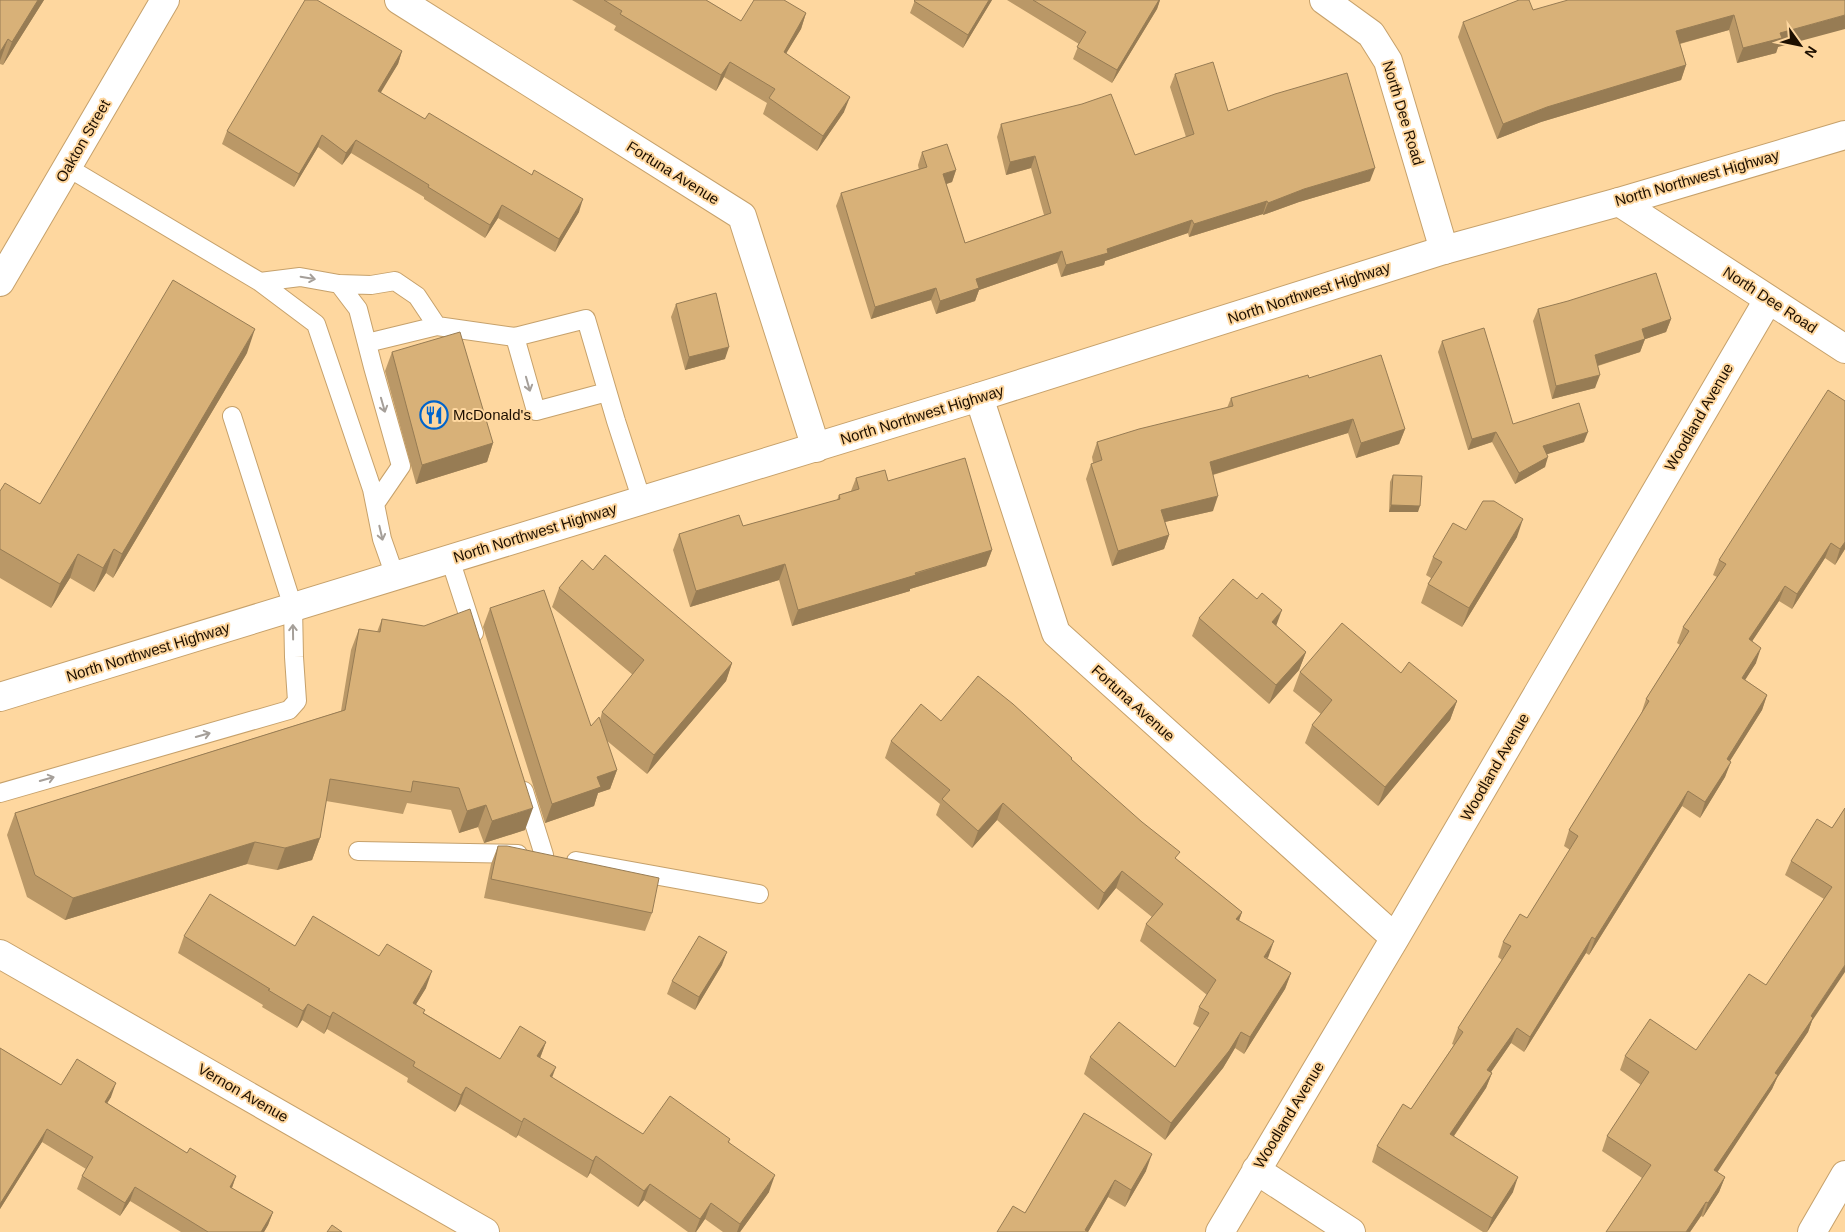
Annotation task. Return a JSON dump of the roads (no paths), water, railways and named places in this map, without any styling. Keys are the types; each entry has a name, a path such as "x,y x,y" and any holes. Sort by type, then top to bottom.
{"street":[{"name":"Oakton Street","path":"0,282 165,0"},
{"name":"Fortuna Avenue","path":"399,0 742,216 816,448"},
{"name":"North Dee Road","path":"1338,4 1371,34 1388,61 1444,250"},
{"name":"North Northwest Highway","path":"0,697 979,398 1444,250 1619,202 1845,135"},
{"name":"North Dee Road","path":"1619,202 1845,349"},
{"name":"Woodland Avenue","path":"1220,1232 1395,938 1768,300"},
{"name":"Fortuna Avenue","path":"979,398 1056,633 1395,938"},
{"name":"Vernon Avenue","path":"0,954 485,1232"},
{"path":"1256,1170 1351,1232"},
{"path":"1812,1232 1845,1175"}],"lane":[{"path":"67,167 260,282 316,324 374,496 382,539 394,576"},
{"path":"260,282 300,277 339,284 371,285 395,281 417,296 437,326"},
{"path":"339,284 358,309 401,466 374,496"},
{"path":"366,343 437,326 515,337 586,319 642,501"},
{"path":"515,337 536,411 607,392"},
{"path":"0,793 289,710 296,701 293,607 232,416"},
{"path":"450,559 480,652"},
{"path":"518,772 544,855"},
{"path":"358,851 544,855 759,894"}],"place":[{"name":"McDonald's","path":"434,415"}]}
